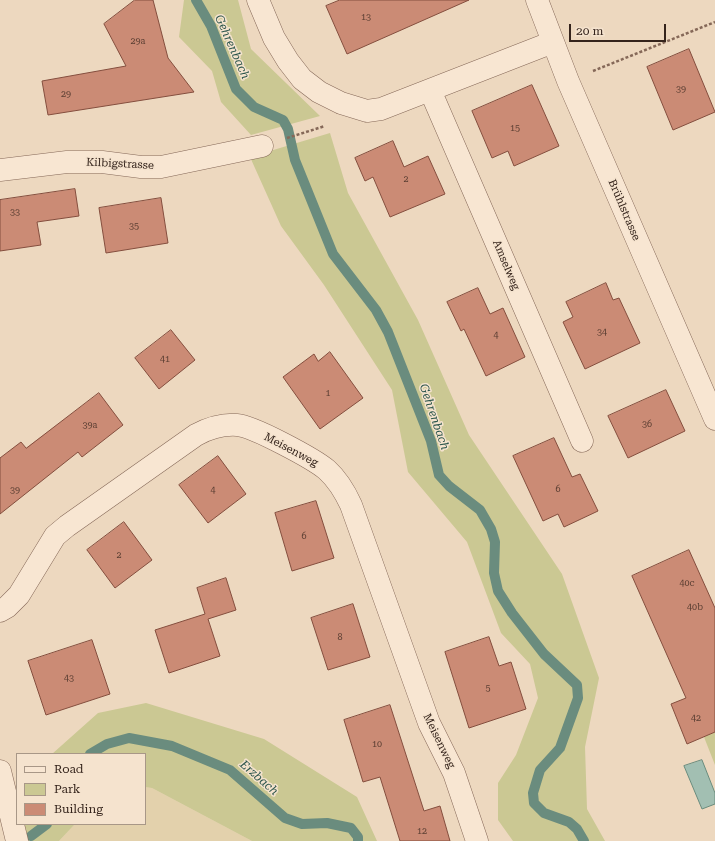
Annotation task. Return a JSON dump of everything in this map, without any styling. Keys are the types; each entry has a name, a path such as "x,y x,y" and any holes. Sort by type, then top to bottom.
{"street":[{"path":"258,0 274,38 288,61 302,79 319,92 341,104 367,111 381,109 553,42"},
{"name":"Brühlstrasse","path":"538,0 568,81 715,418"},
{"name":"Amselweg","path":"430,90 582,441"},
{"name":"Kilbigstrasse","path":"0,170 67,162 102,162 141,166 161,166 262,146"},
{"name":"Meisenweg","path":"0,611 7,607 19,595 50,542 68,526 196,435 209,428 223,425 238,425 252,429 317,462 328,471 345,492 429,723 454,773 477,841"},
{"path":"0,772 17,841"}],"path":[{"path":"568,81 715,22"}],"shaded area":[{"path":"702,760 715,793 715,804 702,809 684,766"},
{"path":"146,787 152,788 252,841 59,841 74,825 146,825"}],"green space":[{"path":"184,0 238,0 251,49 320,116 251,135 221,102 212,71 179,37"},
{"path":"330,133 348,193 418,320 469,435 562,574 599,678 585,747 587,809 605,841 513,841 498,820 498,783 516,755 538,698 530,664 501,633 467,542 408,472 392,390 324,285 281,226 250,157"},
{"path":"146,703 264,739 357,797 377,841 252,841 152,788 146,787 146,753 53,753 98,713"},
{"path":"715,732 715,765 704,737"},
{"path":"24,825 74,825 59,841 29,841"}],"building":[{"path":"135,0 153,0 168,58 194,92 48,115 42,81 126,66 104,24"},
{"path":"340,0 469,0 347,54 326,6"},
{"path":"689,49 715,112 673,130 647,67"},
{"path":"532,85 559,146 514,166 508,151 492,158 472,111"},
{"path":"393,141 404,167 428,156 445,194 390,217 373,177 365,181 355,158"},
{"path":"75,189 79,216 37,222 41,245 0,251 0,200"},
{"path":"161,198 168,243 106,253 99,208"},
{"path":"606,283 613,300 619,298 640,343 585,369 563,322 573,317 566,302"},
{"path":"478,288 490,314 503,308 525,357 486,376 464,329 461,331 447,302"},
{"path":"171,330 195,360 159,389 135,358"},
{"path":"330,352 363,398 320,429 283,377 314,354 318,361"},
{"path":"666,390 685,431 628,458 608,416"},
{"path":"99,393 123,425 82,457 78,452 0,514 0,458 21,442 26,448"},
{"path":"554,438 572,477 580,474 598,511 564,527 558,514 543,521 513,456"},
{"path":"218,456 246,494 208,523 179,485"},
{"path":"316,501 334,558 292,571 275,513"},
{"path":"124,522 152,560 115,588 87,550"},
{"path":"689,550 715,608 715,732 687,744 671,704 686,698 632,576"},
{"path":"226,578 236,610 208,619 220,656 169,673 155,630 205,614 197,588"},
{"path":"353,604 370,657 328,670 311,618"},
{"path":"489,637 499,666 511,662 526,709 469,728 445,652"},
{"path":"92,640 110,694 46,715 28,661"},
{"path":"390,705 424,811 440,806 450,841 400,841 380,777 363,782 344,720"}],"waterway":[{"name":"Gehrenbach","path":"196,0 211,26 236,89 254,107 283,120 288,129 295,160 333,254 376,310 388,332 431,441 439,475 449,486 480,510 491,529 495,542 494,573 498,591 512,613 544,654 577,685 578,698 560,748 540,770 533,793 534,803 544,813 569,822 577,829 584,841"},
{"name":"Erzbach","path":"92,753 107,744 129,738 172,746 230,770 285,818 302,824 327,823 351,828 358,837 358,841"},
{"name":"Erzbach","path":"31,836 46,825"}]}
